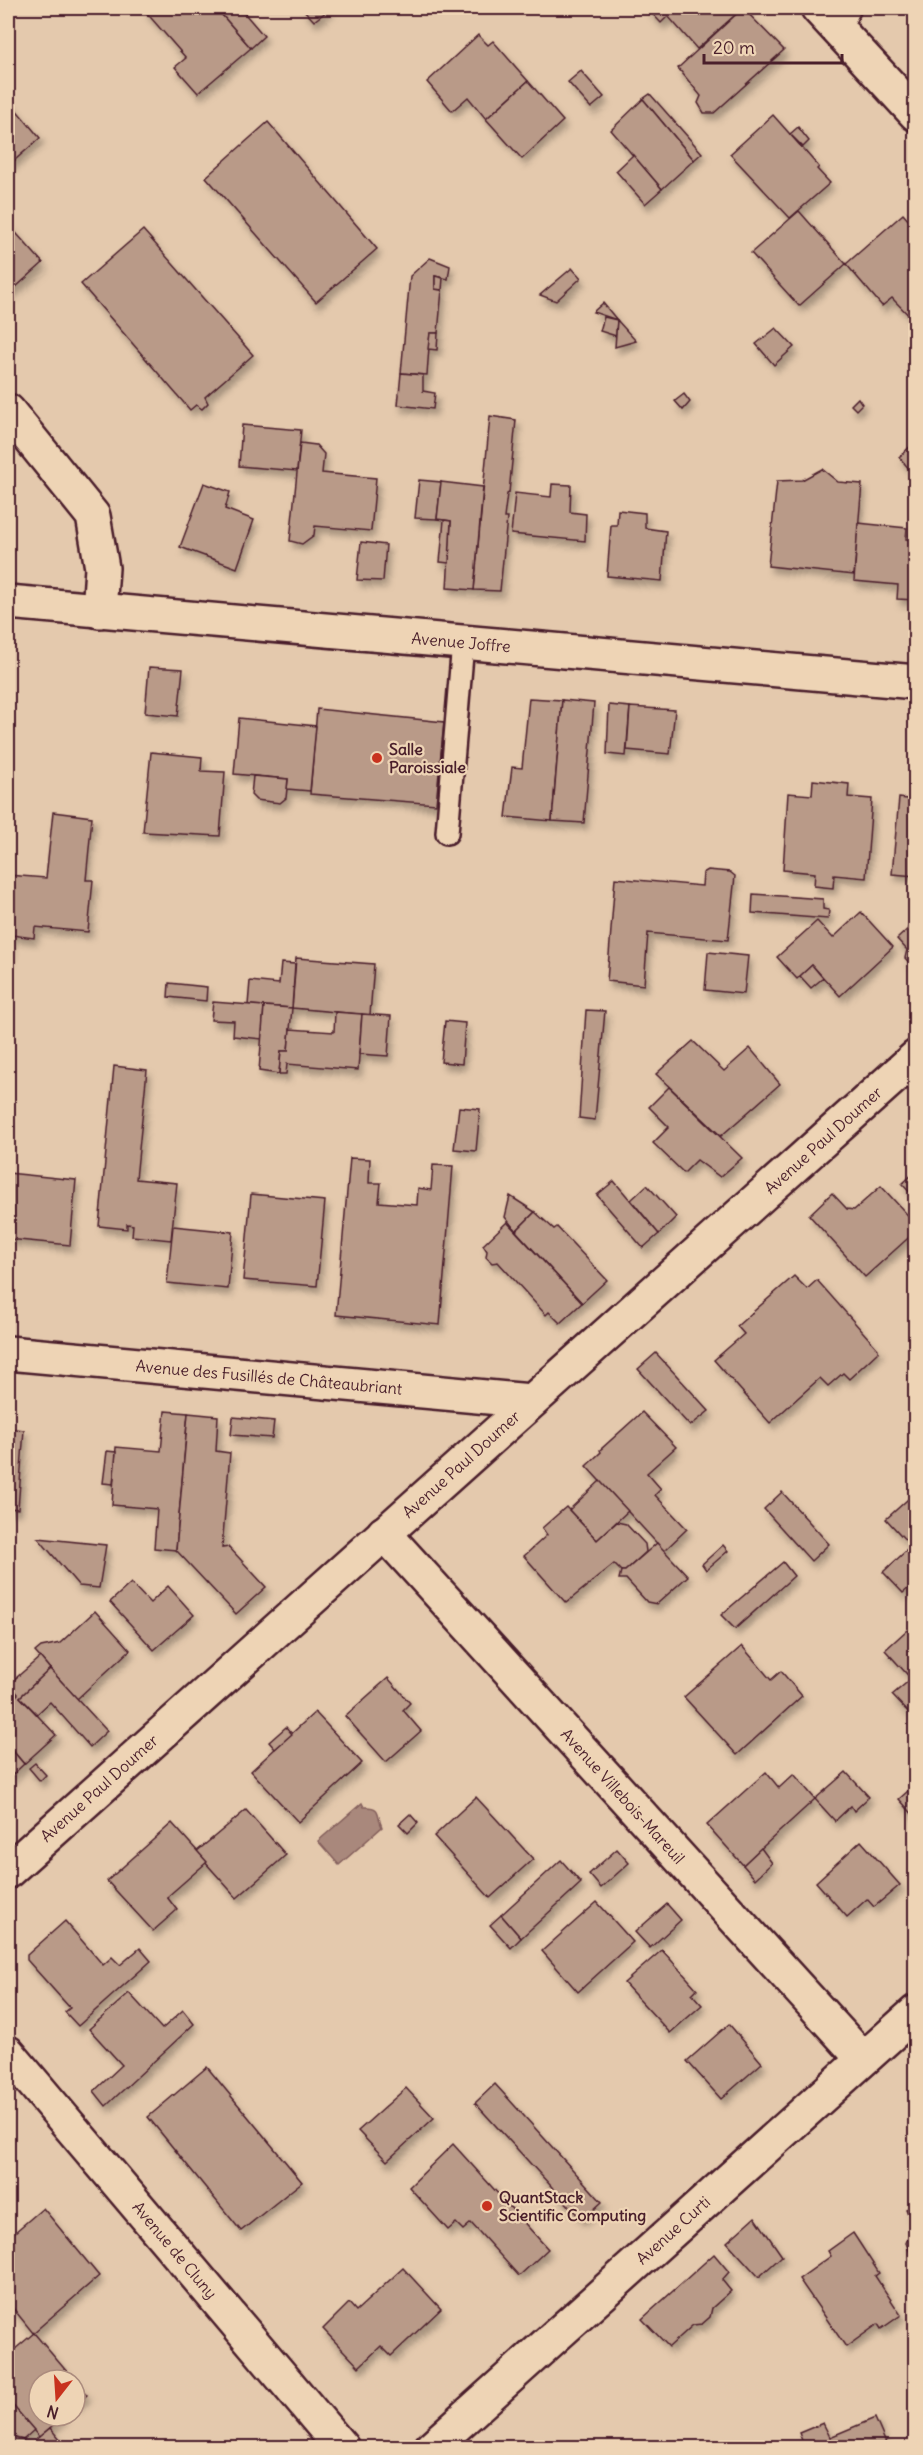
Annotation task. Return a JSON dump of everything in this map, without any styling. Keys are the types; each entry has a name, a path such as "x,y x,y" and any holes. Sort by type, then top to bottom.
{"street":[{"path":"835,15 915,114"},
{"path":"8,411 93,516 102,568 99,610"},
{"name":"Avenue Joffre","path":"8,602 915,682"},
{"name":"Avenue Paul Doumer","path":"8,1870 915,1057"},
{"name":"Avenue des Fusillés de Châteaubriant","path":"8,1353 531,1401"},
{"name":"Avenue Villebois-Mareuil","path":"384,1533 863,2059"},
{"name":"Avenue Curti","path":"431,2448 915,2012"},
{"name":"Avenue de Cluny","path":"8,2053 342,2448"}],"lane":[{"path":"447,833 463,642"}],"shaded area":[{"path":"362,1803 364,1807 376,1810 382,1827 339,1865 318,1841"}],"building":[{"path":"147,8 216,8 251,48 198,93 175,67 186,58 144,10"},
{"path":"216,8 240,8 264,36 251,48"},
{"path":"302,8 331,8 314,21"},
{"path":"647,8 743,8 697,49 668,16 661,23"},
{"path":"743,8 784,50 714,113 704,113 698,103 701,96 678,68"},
{"path":"478,35 488,45 493,41 528,81 486,119 468,97 452,111 427,82"},
{"path":"581,71 604,97 591,108 568,82"},
{"path":"528,81 563,121 522,159 486,119"},
{"path":"650,94 702,153 694,160 643,99"},
{"path":"643,99 694,160 662,189 611,130"},
{"path":"8,100 40,138 8,166"},
{"path":"773,115 819,167 817,169 830,183 790,218 730,154"},
{"path":"268,122 377,249 316,302 206,177"},
{"path":"798,127 809,141 803,147 790,134"},
{"path":"633,155 662,189 645,204 616,171"},
{"path":"799,211 846,264 799,306 751,253"},
{"path":"903,214 916,229 916,323 892,298 882,306 846,264"},
{"path":"8,224 43,263 8,294"},
{"path":"143,230 253,355 205,397 208,403 202,409 196,405 190,410 81,284"},
{"path":"430,258 450,266 448,279 435,276 435,289 442,290 438,333 430,333 427,375 401,373 410,276"},
{"path":"572,268 581,278 556,301 540,295"},
{"path":"435,276 443,278 442,290 435,289"},
{"path":"603,303 617,320 593,312"},
{"path":"604,317 617,320 616,336 600,331"},
{"path":"617,320 636,341 615,347"},
{"path":"776,328 794,347 774,365 756,344"},
{"path":"430,333 438,333 437,350 428,349"},
{"path":"401,373 423,375 423,391 435,393 433,409 398,405"},
{"path":"684,394 690,402 683,410 675,401"},
{"path":"858,398 862,404 856,410 851,405"},
{"path":"490,416 516,420 509,493 504,518 507,518 500,591 474,590"},
{"path":"242,425 301,430 297,471 239,466"},
{"path":"916,441 916,477 899,457"},
{"path":"300,443 316,445 324,454 322,473 376,478 371,531 315,526 314,535 302,544 290,541"},
{"path":"822,469 838,482 862,484 854,575 768,566 777,481 802,480"},
{"path":"419,480 441,482 437,519 415,518"},
{"path":"441,482 483,487 474,590 447,588 451,521 437,519"},
{"path":"204,483 230,492 225,509 254,520 237,568 180,547"},
{"path":"552,484 571,485 570,512 586,514 585,541 511,534 515,493 551,497"},
{"path":"618,510 645,513 645,528 666,531 662,581 607,576 611,525 617,525"},
{"path":"444,520 451,521 449,563 440,562"},
{"path":"858,523 907,528 906,539 916,540 916,600 897,599 898,585 854,581"},
{"path":"361,542 386,545 383,581 357,580"},
{"path":"149,667 183,669 178,716 145,713"},
{"path":"529,698 562,700 552,821 506,817 512,767 522,768"},
{"path":"562,700 594,703 584,823 552,821"},
{"path":"609,705 630,707 626,756 607,754"},
{"path":"630,707 675,710 670,754 627,750"},
{"name":"Salle Paroissiale","path":"317,709 444,722 436,804 310,794"},
{"path":"239,718 316,726 310,791 287,789 288,779 234,774"},
{"path":"151,752 202,757 201,771 225,772 220,836 143,832"},
{"path":"253,776 288,779 286,798 280,803 256,800 251,795"},
{"path":"813,780 849,784 848,797 872,799 866,878 834,875 833,888 814,886 815,873 783,870 788,793 812,795"},
{"path":"899,798 916,800 916,876 892,874"},
{"path":"53,812 92,817 86,880 93,880 88,932 35,927 34,938 12,935 8,961 8,875 46,878"},
{"path":"708,870 730,872 735,876 728,940 648,933 644,985 607,981 615,878 702,886 703,873"},
{"path":"753,894 823,899 823,909 829,910 828,919 752,913"},
{"path":"861,912 893,947 840,996 812,965 797,979 777,957 817,921 833,938"},
{"path":"910,927 916,932 916,970 905,958 907,950 897,939"},
{"path":"708,952 748,956 744,994 705,990"},
{"path":"296,958 374,964 370,1015 292,1008"},
{"path":"281,963 295,964 292,1008 248,1005 250,981 279,984"},
{"path":"812,965 823,978 811,988 800,976"},
{"path":"169,983 207,987 206,1001 168,997"},
{"path":"213,1002 264,1006 262,1039 233,1036 234,1021 211,1020"},
{"path":"264,1006 292,1008 288,1051 281,1051 279,1074 259,1071"},
{"path":"586,1010 605,1011 595,1120 579,1118"},
{"path":"335,1012 362,1014 358,1070 287,1064 286,1074 279,1074 281,1051 288,1051 290,1029 334,1032"},
{"path":"362,1014 391,1016 388,1056 359,1054"},
{"path":"445,1021 465,1023 462,1064 441,1062"},
{"path":"693,1041 724,1071 750,1048 780,1084 721,1136 656,1074"},
{"path":"114,1066 147,1070 136,1179 177,1183 171,1240 132,1236 133,1225 127,1224 127,1229 99,1226"},
{"path":"669,1087 742,1158 720,1177 697,1160 684,1173 653,1143 669,1127 649,1107"},
{"path":"459,1107 480,1109 476,1151 454,1149"},
{"path":"350,1158 370,1159 369,1183 381,1183 379,1202 417,1205 418,1188 431,1190 433,1165 453,1166 440,1325 336,1315"},
{"path":"916,1171 916,1199 902,1184"},
{"path":"8,1173 76,1180 70,1245 8,1239"},
{"path":"614,1181 659,1234 643,1248 597,1195"},
{"path":"647,1185 676,1217 659,1234 631,1200"},
{"path":"881,1186 916,1224 916,1231 865,1277 809,1215 832,1193 847,1209 854,1210"},
{"path":"251,1194 325,1201 317,1286 243,1280"},
{"path":"510,1196 535,1212 516,1231 505,1217"},
{"path":"535,1212 554,1229 557,1227 607,1280 582,1303 516,1231"},
{"path":"507,1222 582,1303 560,1323 549,1312 546,1315 498,1262 492,1263 486,1257 487,1251 483,1245"},
{"path":"173,1226 233,1232 228,1289 167,1283"},
{"path":"794,1276 807,1289 817,1280 878,1349 878,1352 849,1379 843,1373 828,1386 820,1378 770,1423 714,1360 744,1334 737,1326"},
{"path":"656,1353 709,1411 690,1426 638,1369"},
{"path":"165,1411 188,1413 176,1550 154,1548 157,1509 112,1505 116,1447 161,1451"},
{"path":"642,1412 676,1447 647,1473 661,1489 655,1495 687,1529 664,1551 586,1466"},
{"path":"188,1413 218,1416 216,1451 230,1453 222,1548 229,1547 266,1587 236,1614 176,1550"},
{"path":"233,1417 274,1421 272,1438 231,1435"},
{"path":"8,1428 24,1430 18,1509 8,1508"},
{"path":"107,1451 116,1452 113,1484 103,1483"},
{"path":"600,1481 628,1511 597,1540 569,1510"},
{"path":"782,1492 829,1544 811,1561 764,1509"},
{"path":"916,1492 916,1542 911,1546 886,1519"},
{"path":"566,1507 597,1540 617,1522 626,1524 645,1544 646,1552 625,1571 621,1571 614,1564 566,1603 524,1556 547,1535 542,1528"},
{"path":"38,1538 106,1545 99,1588 79,1586"},
{"path":"657,1543 688,1576 657,1604 647,1602 626,1579 619,1579 621,1571 625,1571"},
{"path":"723,1545 728,1551 706,1570 702,1564"},
{"path":"907,1550 916,1560 916,1582 903,1593 883,1572"},
{"path":"783,1562 794,1576 735,1629 721,1615"},
{"path":"131,1583 150,1603 168,1586 194,1615 154,1650 110,1602"},
{"path":"95,1611 130,1650 77,1699 35,1652 41,1647 60,1643"},
{"path":"907,1630 916,1640 916,1684 885,1650"},
{"path":"742,1646 771,1680 781,1671 802,1696 737,1755 684,1697"},
{"path":"40,1657 50,1669 20,1697 56,1735 24,1764 8,1745 8,1704 18,1694 9,1684"},
{"path":"50,1669 107,1731 90,1747 50,1702 37,1714 20,1697"},
{"path":"388,1678 410,1703 403,1710 421,1731 386,1762 345,1716"},
{"path":"911,1679 916,1684 916,1709 910,1714 892,1695"},
{"path":"315,1712 362,1763 298,1822 251,1771"},
{"path":"286,1727 292,1734 275,1749 269,1742"},
{"path":"8,1745 24,1764 8,1779"},
{"path":"35,1763 46,1775 40,1781 29,1768"},
{"path":"766,1772 779,1788 794,1774 815,1799 743,1865 707,1825"},
{"path":"846,1772 869,1797 854,1811 851,1806 835,1821 815,1799"},
{"path":"916,1784 916,1818 899,1799"},
{"path":"476,1797 533,1859 490,1898 434,1836"},
{"path":"246,1810 286,1855 237,1898 196,1852"},
{"path":"410,1814 418,1823 408,1833 399,1824"},
{"path":"172,1823 207,1862 167,1897 177,1910 153,1931 107,1881"},
{"path":"861,1841 900,1885 874,1907 867,1899 847,1917 816,1882"},
{"path":"761,1848 772,1863 755,1879 743,1865"},
{"path":"617,1849 629,1863 601,1888 589,1874"},
{"path":"561,1860 581,1883 521,1938 501,1915"},
{"path":"597,1902 633,1942 578,1992 542,1951"},
{"path":"667,1904 681,1920 650,1948 635,1932"},
{"path":"501,1915 521,1938 511,1948 490,1925"},
{"path":"65,1921 103,1965 112,1957 120,1965 140,1948 151,1961 78,2026 65,2012 70,2008 27,1960 27,1955"},
{"path":"662,1950 697,1989 692,1994 702,2005 670,2033 624,1983"},
{"path":"129,1993 162,2029 183,2010 194,2024 106,2106 94,2091 122,2065 89,2029"},
{"path":"729,2024 762,2063 721,2099 687,2061"},
{"path":"207,2067 302,2182 241,2231 148,2117"},
{"path":"495,2084 602,2202 582,2220 475,2103"},
{"path":"406,2088 434,2118 387,2161 358,2131"},
{"path":"453,2144 548,2249 519,2276 471,2223 463,2230 456,2223 448,2230 409,2187"},
{"path":"916,2205 916,2259 911,2255 906,2243 913,2226 906,2209"},
{"path":"43,2208 99,2276 33,2333 8,2302 8,2238"},
{"path":"755,2217 782,2256 759,2277 727,2242"},
{"path":"853,2233 879,2273 875,2276 901,2315 881,2329 878,2324 846,2347 799,2279 831,2256 828,2251"},
{"path":"714,2254 729,2272 722,2280 731,2291 712,2308 710,2317 702,2324 693,2325 669,2347 642,2319"},
{"path":"403,2268 441,2309 391,2356 381,2346 359,2367 323,2329 349,2303 356,2311"},
{"path":"34,2333 64,2368 27,2368 27,2423 8,2400 8,2355"},
{"path":"8,2400 27,2422 27,2428 34,2430 23,2440 16,2438 8,2429"},
{"path":"875,2418 888,2448 805,2448 799,2433 823,2423 830,2437"},
{"path":"31,2428 50,2428 39,2437"},
{"path":"50,2428 67,2448 26,2448"}],"place":[{"name":"Salle Paroissiale","path":"377,758"},
{"name":"QuantStack Scientific Computing","path":"487,2206"}]}
